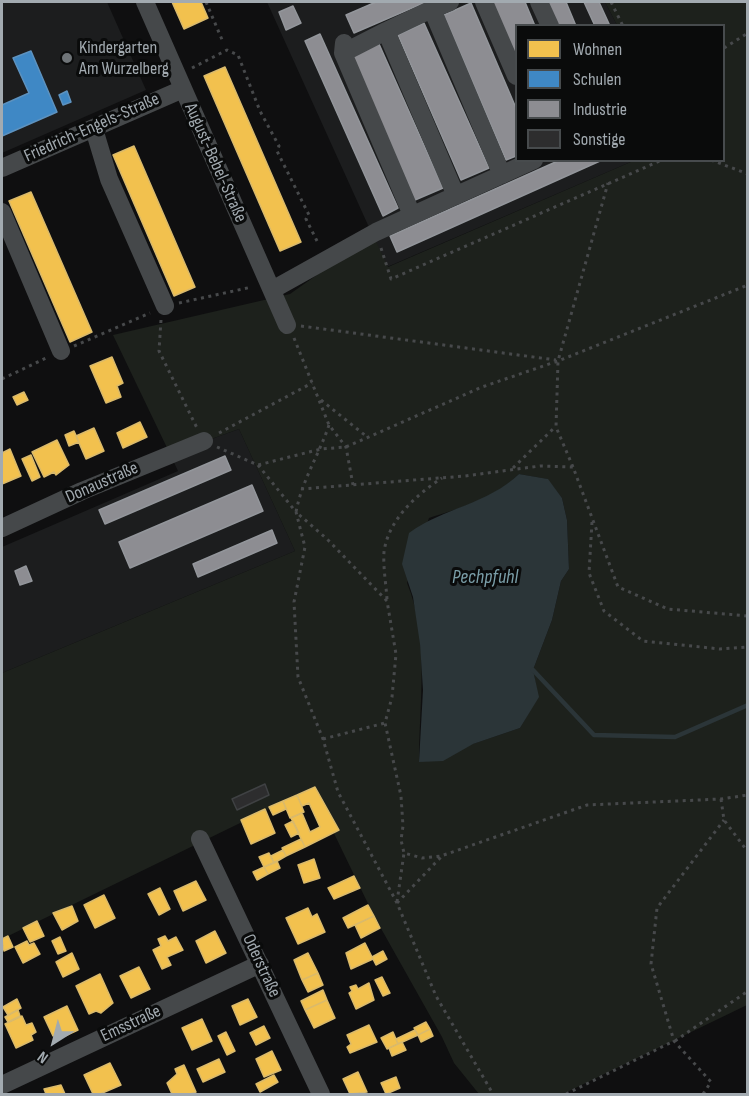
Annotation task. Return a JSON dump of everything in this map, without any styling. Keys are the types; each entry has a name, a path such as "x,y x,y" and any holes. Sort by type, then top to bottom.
{"street":[{"name":"August-Bebel-Straße","path":"145,2 287,325"},
{"path":"412,215 344,46 386,31 450,2"},
{"path":"484,2 515,74"},
{"path":"539,2 549,24"},
{"path":"432,9 502,175"},
{"path":"386,31 456,196"},
{"name":"Friedrich-Engels-Straße","path":"2,168 183,89"},
{"path":"94,129 109,179 165,306"},
{"path":"270,285 375,232 530,162"},
{"path":"2,212 61,351"},
{"name":"Donaustraße","path":"2,528 131,470 204,441"},
{"name":"Oderstraße","path":"200,839 321,1095"},
{"name":"Emsstraße","path":"2,1084 260,964"}],"path":[{"path":"206,2 223,42"},
{"path":"611,2 622,24"},
{"path":"725,47 747,33"},
{"path":"190,68 227,50 238,55 260,111 279,146 277,151 309,215 306,219 325,259"},
{"path":"375,232 391,279 657,162"},
{"path":"716,162 747,174"},
{"path":"608,183 558,360 556,427 618,587 668,609 747,616"},
{"path":"2,378 165,306 270,285"},
{"path":"258,465 321,449 346,447 366,436 482,387 558,360 747,285"},
{"path":"165,306 162,312 159,351 204,441 258,465 296,512 327,538 387,601"},
{"path":"287,325 558,360"},
{"path":"287,325 329,425 346,447 353,485"},
{"path":"204,441 312,383"},
{"path":"319,399 366,436"},
{"path":"329,425 321,449 301,489 296,512 305,547 294,602 298,677 323,739 338,792 396,903 436,996 493,1095"},
{"path":"511,469 556,427"},
{"path":"301,489 540,466 573,467"},
{"path":"396,903 404,853 401,840 403,826 401,796 385,723 392,697 396,654 387,601 384,551 392,530 408,505 443,477"},
{"path":"592,520 590,573 604,611 643,641 720,649 747,647"},
{"path":"323,739 385,723"},
{"path":"404,853 422,858 441,856 587,805 721,799 747,795"},
{"path":"721,799 724,820 747,852"},
{"path":"703,1095 711,1082 674,1041 651,963 657,908 724,820"},
{"path":"396,903 441,856"},
{"path":"566,1095 674,1041 747,991"}],"shaded area":[{"name":"Kindergarten Am Wurzelberg","path":"2,2 107,2 146,90 2,153"},
{"path":"267,2 605,2 616,24 515,24 515,162 631,162 387,267"},
{"path":"605,2 747,2 747,1005 563,1094 479,1094 454,1063 442,1037 374,916 312,788 2,939 2,673 295,551 239,429 170,454 113,335 290,294 373,235 388,267 631,162 725,162 725,24 616,24","holes":["519,474 547,479 562,498 567,520 569,569 561,581 552,620 533,670 538,697 520,728 419,762 421,649 419,626 407,583 429,518 488,496"]},
{"path":"239,429 295,551 2,673 2,547 178,471 170,454"}],"water":[{"name":"Pechpfuhl","path":"519,474 548,479 562,498 567,520 569,569 561,581 552,620 533,670 539,697 520,728 473,744 443,761 419,762 423,690 420,644 413,597 402,564 409,533 436,517 494,492"}],"building: Wohnen":[{"path":"172,2 201,2 208,18 184,29"},
{"path":"225,67 301,242 280,251 204,76"},
{"path":"134,146 195,287 174,296 113,155"},
{"path":"31,192 92,332 70,342 9,201"},
{"path":"112,357 123,383 117,386 121,397 106,403 90,366"},
{"path":"24,392 28,400 17,405 13,397"},
{"path":"140,422 147,437 123,448 117,433"},
{"path":"94,428 104,451 86,459 76,436"},
{"path":"74,431 79,442 69,446 65,435"},
{"path":"57,440 69,465 56,475 54,472 44,477 32,452"},
{"path":"10,449 21,476 2,484 2,453"},
{"path":"31,455 40,477 32,481 22,459"},
{"path":"315,787 339,830 305,847 291,818 302,813 310,832 320,827 309,803 302,806 297,795"},
{"path":"297,795 304,812 290,818 283,801"},
{"path":"283,801 286,809 273,815 269,807"},
{"path":"265,809 275,833 251,844 241,820"},
{"path":"293,821 299,833 291,837 285,825"},
{"path":"301,839 305,847 286,856 282,848"},
{"path":"283,850 286,856 274,863 271,856"},
{"path":"269,853 274,863 264,867 259,857"},
{"path":"314,859 320,878 304,883 298,865"},
{"path":"277,861 280,868 268,874 264,867"},
{"path":"264,867 268,874 257,880 253,872"},
{"path":"354,876 360,888 334,899 328,888"},
{"path":"196,881 206,900 183,911 174,891"},
{"path":"160,888 170,909 159,915 148,894"},
{"path":"104,895 115,918 95,928 84,905"},
{"path":"368,905 374,916 348,928 343,918"},
{"path":"72,906 78,921 62,930 53,913"},
{"path":"308,908 312,917 317,914 325,932 298,944 286,918"},
{"path":"374,916 380,928 361,938 355,925"},
{"path":"37,921 44,936 30,942 23,928"},
{"path":"215,931 226,953 206,963 196,941"},
{"path":"8,936 13,947 4,951 2,939"},
{"path":"165,936 168,941 176,937 183,950 167,957 171,965 162,969 153,950 161,946 158,939"},
{"path":"60,937 66,951 58,954 52,941"},
{"path":"27,941 29,945 34,943 40,954 23,963 15,947"},
{"path":"365,943 373,959 351,969 346,953"},
{"path":"383,951 387,959 376,965 372,957"},
{"path":"72,953 79,969 63,977 56,962"},
{"path":"308,953 318,973 302,980 294,960"},
{"path":"139,967 150,989 131,998 120,976"},
{"path":"318,973 323,985 308,992 302,980"},
{"path":"100,974 113,1003 101,1013 96,1011 89,1014 76,986"},
{"path":"382,977 390,993 383,996 375,980"},
{"path":"369,983 374,1000 356,1009 349,993 352,991 350,987 356,985 358,989"},
{"path":"323,990 327,1000 305,1010 301,1001"},
{"path":"17,999 21,1008 8,1015 3,1007"},
{"path":"248,999 257,1017 240,1025 232,1006"},
{"path":"327,1000 335,1018 314,1028 305,1010"},
{"path":"67,1006 78,1030 65,1036 63,1032 53,1036 44,1017"},
{"path":"18,1010 20,1016 8,1022 5,1017"},
{"path":"22,1016 26,1025 32,1023 36,1032 31,1035 33,1040 16,1048 5,1024"},
{"path":"202,1019 212,1041 192,1050 182,1028"},
{"path":"426,1022 430,1029 418,1035 414,1028"},
{"path":"369,1025 377,1042 350,1053 347,1047 351,1044 347,1035"},
{"path":"264,1026 270,1038 256,1045 250,1033"},
{"path":"430,1029 433,1036 421,1042 418,1035"},
{"path":"415,1030 418,1035 398,1044 396,1039"},
{"path":"226,1032 235,1051 227,1055 218,1036"},
{"path":"393,1032 398,1044 387,1049 381,1038"},
{"path":"402,1042 406,1050 392,1056 389,1048"},
{"path":"272,1051 281,1070 264,1077 256,1059"},
{"path":"219,1059 225,1072 203,1082 197,1069"},
{"path":"110,1063 121,1085 100,1094 93,1094 84,1075"},
{"path":"184,1065 196,1092 172,1094 167,1083 177,1074 175,1069"},
{"path":"358,1072 367,1092 350,1094 343,1079"},
{"path":"274,1075 278,1082 260,1092 256,1084"},
{"path":"396,1077 400,1088 386,1094 381,1083"},
{"path":"61,1085 65,1094 46,1094 44,1089"}],"building: Schulen":[{"path":"31,51 57,112 2,136 2,105 29,93 13,58"},
{"path":"67,91 71,102 63,105 59,95"}],"building: Industrie":[{"path":"376,2 426,2 354,33 346,15"},
{"path":"493,2 525,2 534,24 515,24 515,54"},
{"path":"548,2 566,2 575,24 557,24"},
{"path":"584,2 599,2 609,24 594,24"},
{"path":"471,3 515,106 515,156 506,160 444,15"},
{"path":"293,6 301,23 286,30 279,12"},
{"path":"424,23 489,168 461,180 398,35"},
{"path":"320,34 398,208 383,216 305,41"},
{"path":"379,44 443,188 415,200 352,55"},
{"path":"556,162 598,162 397,252 390,236"},
{"path":"225,456 231,470 105,524 99,510"},
{"path":"252,485 263,511 130,568 119,542"},
{"path":"272,530 277,543 198,577 193,564"},
{"path":"26,566 32,581 20,585 15,571"}],"building: Sonstige":[{"path":"265,784 269,795 237,810 232,799"}],"waterway":[{"path":"533,670 594,735 675,737 748,705"}],"place":[{"name":"Kindergarten Am Wurzelberg","path":"67,58"}]}
